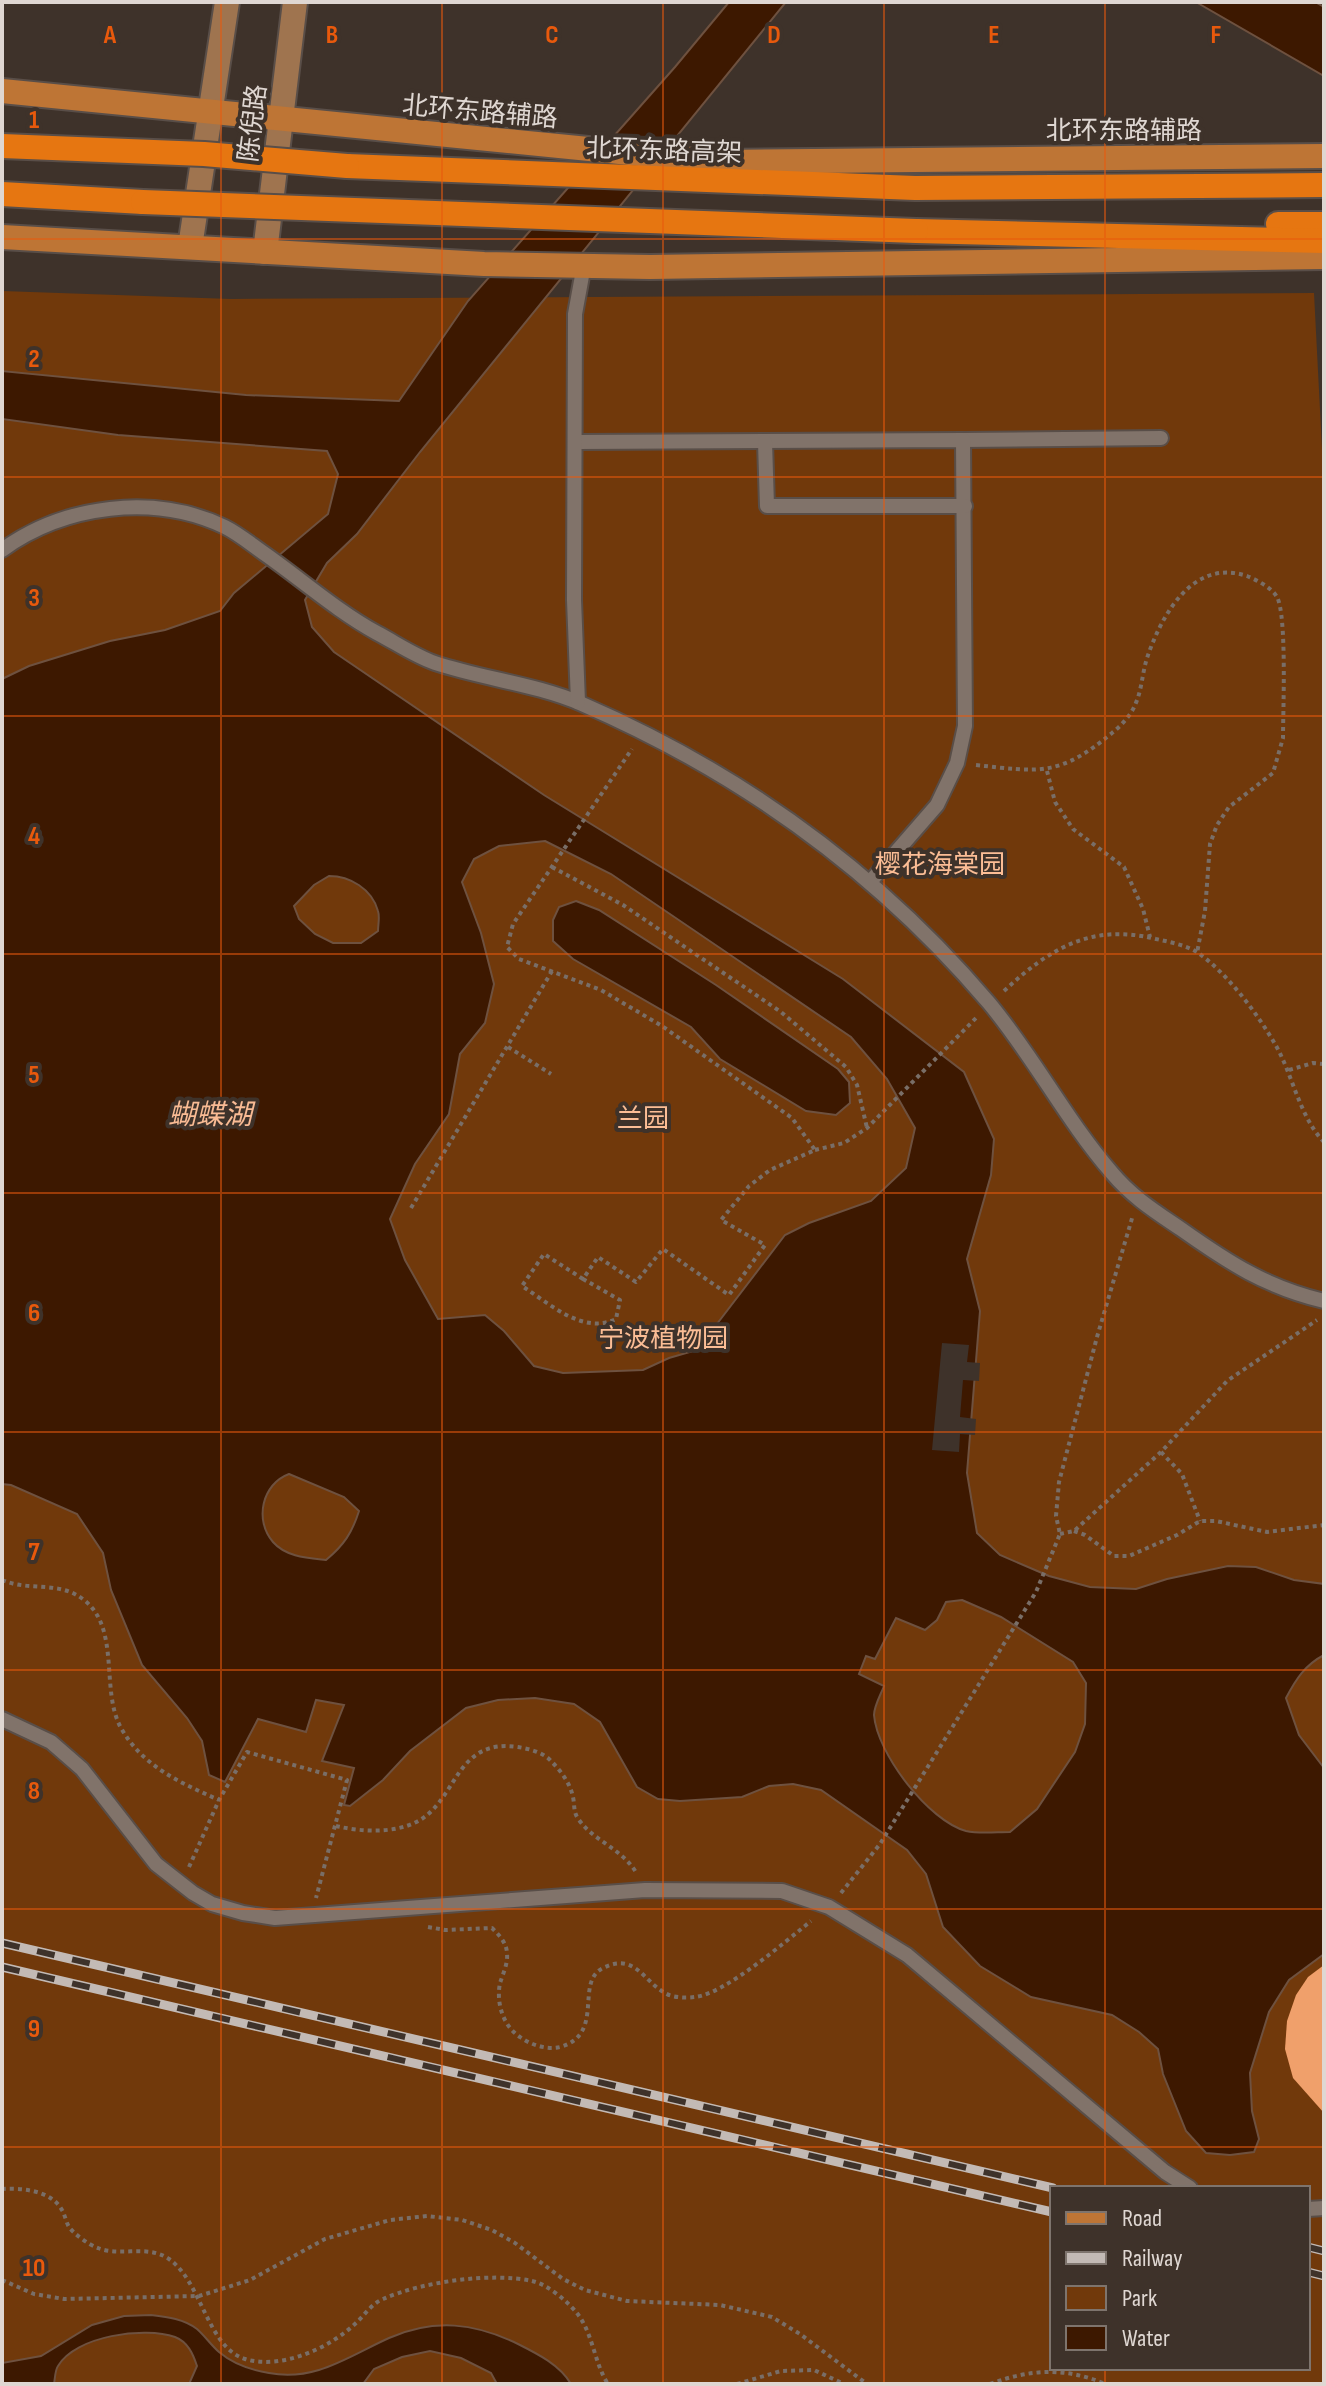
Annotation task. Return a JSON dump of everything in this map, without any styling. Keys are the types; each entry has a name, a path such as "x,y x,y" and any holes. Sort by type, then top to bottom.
{"highway":[{"name":"北环东路高架","path":"2,146 204,154 347,166 915,188 1324,185"},
{"path":"915,188 1324,170"},
{"path":"2,194 369,212 1324,241"},
{"path":"916,231 1324,224"}],"main road":[{"name":"北环东路辅路","path":"2,91 720,162 1324,156"},
{"path":"2,237 484,264 650,267 1324,257"}],"street":[{"name":"陈倪路","path":"190,247 227,2"},
{"name":"陈倪路","path":"265,252 295,2"}],"lane":[{"path":"578,702 574,600 577,442 575,314 584,265"},
{"path":"577,442 1161,438"},
{"path":"870,882 937,805 957,763 965,726 963,440"},
{"path":"765,442 767,506 965,506"},
{"path":"2,550 47,524 127,506 179,513 209,522 224,527 253,545 358,622 431,661 578,702 643,733 745,789 796,822 870,882 914,923 990,1004 1076,1127 1137,1200 1257,1279 1324,1301"},
{"path":"2,1719 51,1742 82,1769 156,1864 212,1904 243,1913 275,1918 311,1916 419,1905 645,1890 782,1891 829,1907 907,1955 1165,2172 1187,2186"}],"path":[{"path":"957,763 1047,771 1077,759 1115,731 1134,708 1147,660 1164,617 1186,591 1204,576 1228,571 1251,578 1269,589 1278,599 1283,678 1280,753 1273,773 1229,807 1217,825 1210,844 1205,911 1197,953"},
{"path":"643,733 513,924 507,947 519,959 601,990 662,1026 792,1118 815,1150"},
{"path":"1047,771 1055,802 1073,829 1124,867 1143,909 1150,937"},
{"path":"552,867 623,905 781,1012 846,1067 857,1085 867,1128"},
{"path":"583,1279 598,1257 636,1282 663,1249 729,1295 765,1245 721,1220 749,1186 770,1170 815,1150 844,1143 867,1128 1026,970 1090,935 1121,933 1150,937 1197,953 1252,1008 1289,1070 1303,1110 1324,1142"},
{"path":"411,1208 552,971"},
{"path":"508,1047 551,1074"},
{"path":"1289,1070 1313,1063 1324,1064"},
{"path":"419,1905 422,1926 445,1930 492,1928 503,1941 507,1953 498,1998 507,2023 516,2035 530,2043 555,2048 570,2044 581,2034 589,2011 592,1981 598,1971 607,1966 624,1964 635,1967 667,1995 696,1997 726,1984 829,1907 880,1844 1036,1592 1060,1534 1056,1516 1059,1482 1137,1200"},
{"path":"544,1254 583,1279 620,1300 620,1312 616,1319 603,1326 575,1320 522,1286 544,1254"},
{"path":"1060,1534 1074,1531 1161,1452 1227,1381 1324,1314"},
{"path":"1161,1452 1182,1474 1200,1521"},
{"path":"1074,1531 1085,1535 1114,1556 1129,1556 1200,1521 1216,1521 1267,1532 1324,1525"},
{"path":"2,1580 32,1588 54,1586 73,1592 87,1601 97,1614 105,1635 112,1695 120,1726 134,1747 153,1766 180,1783 219,1800"},
{"path":"336,1826 372,1831 405,1826 422,1819 432,1810 467,1760 505,1745 528,1749 548,1757 565,1777 573,1797 574,1814 587,1831 622,1854 645,1890"},
{"path":"182,1884 219,1800 247,1752 347,1780 311,1916"},
{"path":"2,2189 19,2188 44,2194 61,2207 69,2227 100,2249 152,2252 169,2259 199,2296 210,2324 222,2342 241,2358 261,2362 312,2351 341,2335 380,2300 404,2292 475,2279 535,2281 578,2314 608,2384"},
{"path":"2,2280 34,2294 64,2299 199,2296 250,2280 299,2251 356,2229 390,2220 427,2216 462,2220 492,2230 515,2243 563,2279 585,2290 627,2301 720,2305 772,2317 867,2384"},
{"path":"737,2384 781,2371 814,2370 844,2384"},
{"path":"990,2384 1033,2372 1058,2370 1105,2384"}],"green space":[{"name":"宁波植物园","path":"2,291 231,299 1314,293 1324,488 1324,2384 2,2384"}],"water":[{"name":"蝴蝶湖","path":"729,2 786,2 420,452 357,534 327,563 305,600 312,627 334,652 544,795 843,979 964,1072 994,1139 991,1175 967,1259 980,1311 967,1473 977,1533 1000,1555 1049,1576 1090,1587 1136,1589 1228,1566 1256,1567 1294,1580 1324,1584 1324,1655 1302,1673 1286,1698 1299,1735 1324,1768 1324,1954 1289,1980 1269,2012 1250,2073 1252,2111 1259,2139 1254,2152 1230,2155 1206,2153 1186,2131 1163,2074 1158,2049 1139,2032 1112,2015 1031,1997 980,1966 943,1927 926,1874 907,1850 821,1790 793,1784 769,1786 742,1797 680,1801 658,1799 637,1787 600,1722 574,1704 535,1698 498,1700 466,1708 410,1751 383,1780 350,1806 344,1805 354,1768 322,1761 344,1705 316,1700 306,1732 258,1719 225,1782 209,1775 202,1741 187,1718 142,1665 111,1590 103,1553 77,1514 11,1485 2,1484 2,679 29,666 110,641 165,630 220,611 234,593 328,514 338,474 327,451 118,435 2,419 2,371 246,395 399,401 468,301","holes":["545,841 611,874 851,1037 887,1079 915,1128 906,1168 871,1201 785,1235 697,1350 643,1370 563,1373 534,1366 504,1331 485,1315 438,1319 405,1260 390,1219 415,1164 449,1114 460,1054 485,1023 494,984 481,933 462,882 474,859 499,846","329,876 345,878 359,885 375,903 379,916 378,931 361,943 333,943 315,934 299,919 294,906 314,885","289,1474 344,1497 359,1511 347,1538 326,1560 284,1551 267,1533 264,1504 272,1486","962,1600 1001,1617 1073,1662 1086,1683 1085,1724 1075,1752 1037,1809 1010,1832 966,1831 936,1814 921,1800 895,1766 877,1731 874,1711 884,1686 859,1674 866,1656 875,1659 896,1618 925,1630 937,1620 946,1602"]},
{"path":"1196,2 1315,2 1324,7 1324,76"},
{"path":"576,901 599,910 716,985 838,1069 849,1082 850,1103 836,1115 806,1111 720,1059 691,1027 573,959 553,941 553,920 559,907"},
{"path":"151,2315 176,2319 192,2326 219,2352 236,2363 262,2372 286,2375 331,2366 406,2332 439,2326 470,2328 502,2337 533,2352 555,2366 571,2384 497,2384 491,2373 461,2358 430,2351 402,2357 374,2369 363,2384 189,2384 197,2366 187,2345 180,2339 162,2334 129,2333 79,2347 58,2366 54,2384 2,2384 2,2363 41,2356 92,2325 124,2316"}],"pier":[{"path":"942,1343 969,1345 967,1362 980,1363 979,1381 963,1380 960,1417 976,1419 975,1435 960,1434 959,1452 932,1450"}],"building":[{"path":"1324,1965 1324,2113 1293,2078 1285,2049 1287,2021 1296,1995 1308,1977"}],"railway":[{"path":"2,1943 1050,2187"},
{"path":"2,1967 1050,2212"},
{"path":"1310,2248 1324,2251"},
{"path":"1310,2272 1324,2276"}],"park label":[{"name":"樱花海棠园","path":"940,864"},
{"name":"兰园","path":"643,1118"}]}
